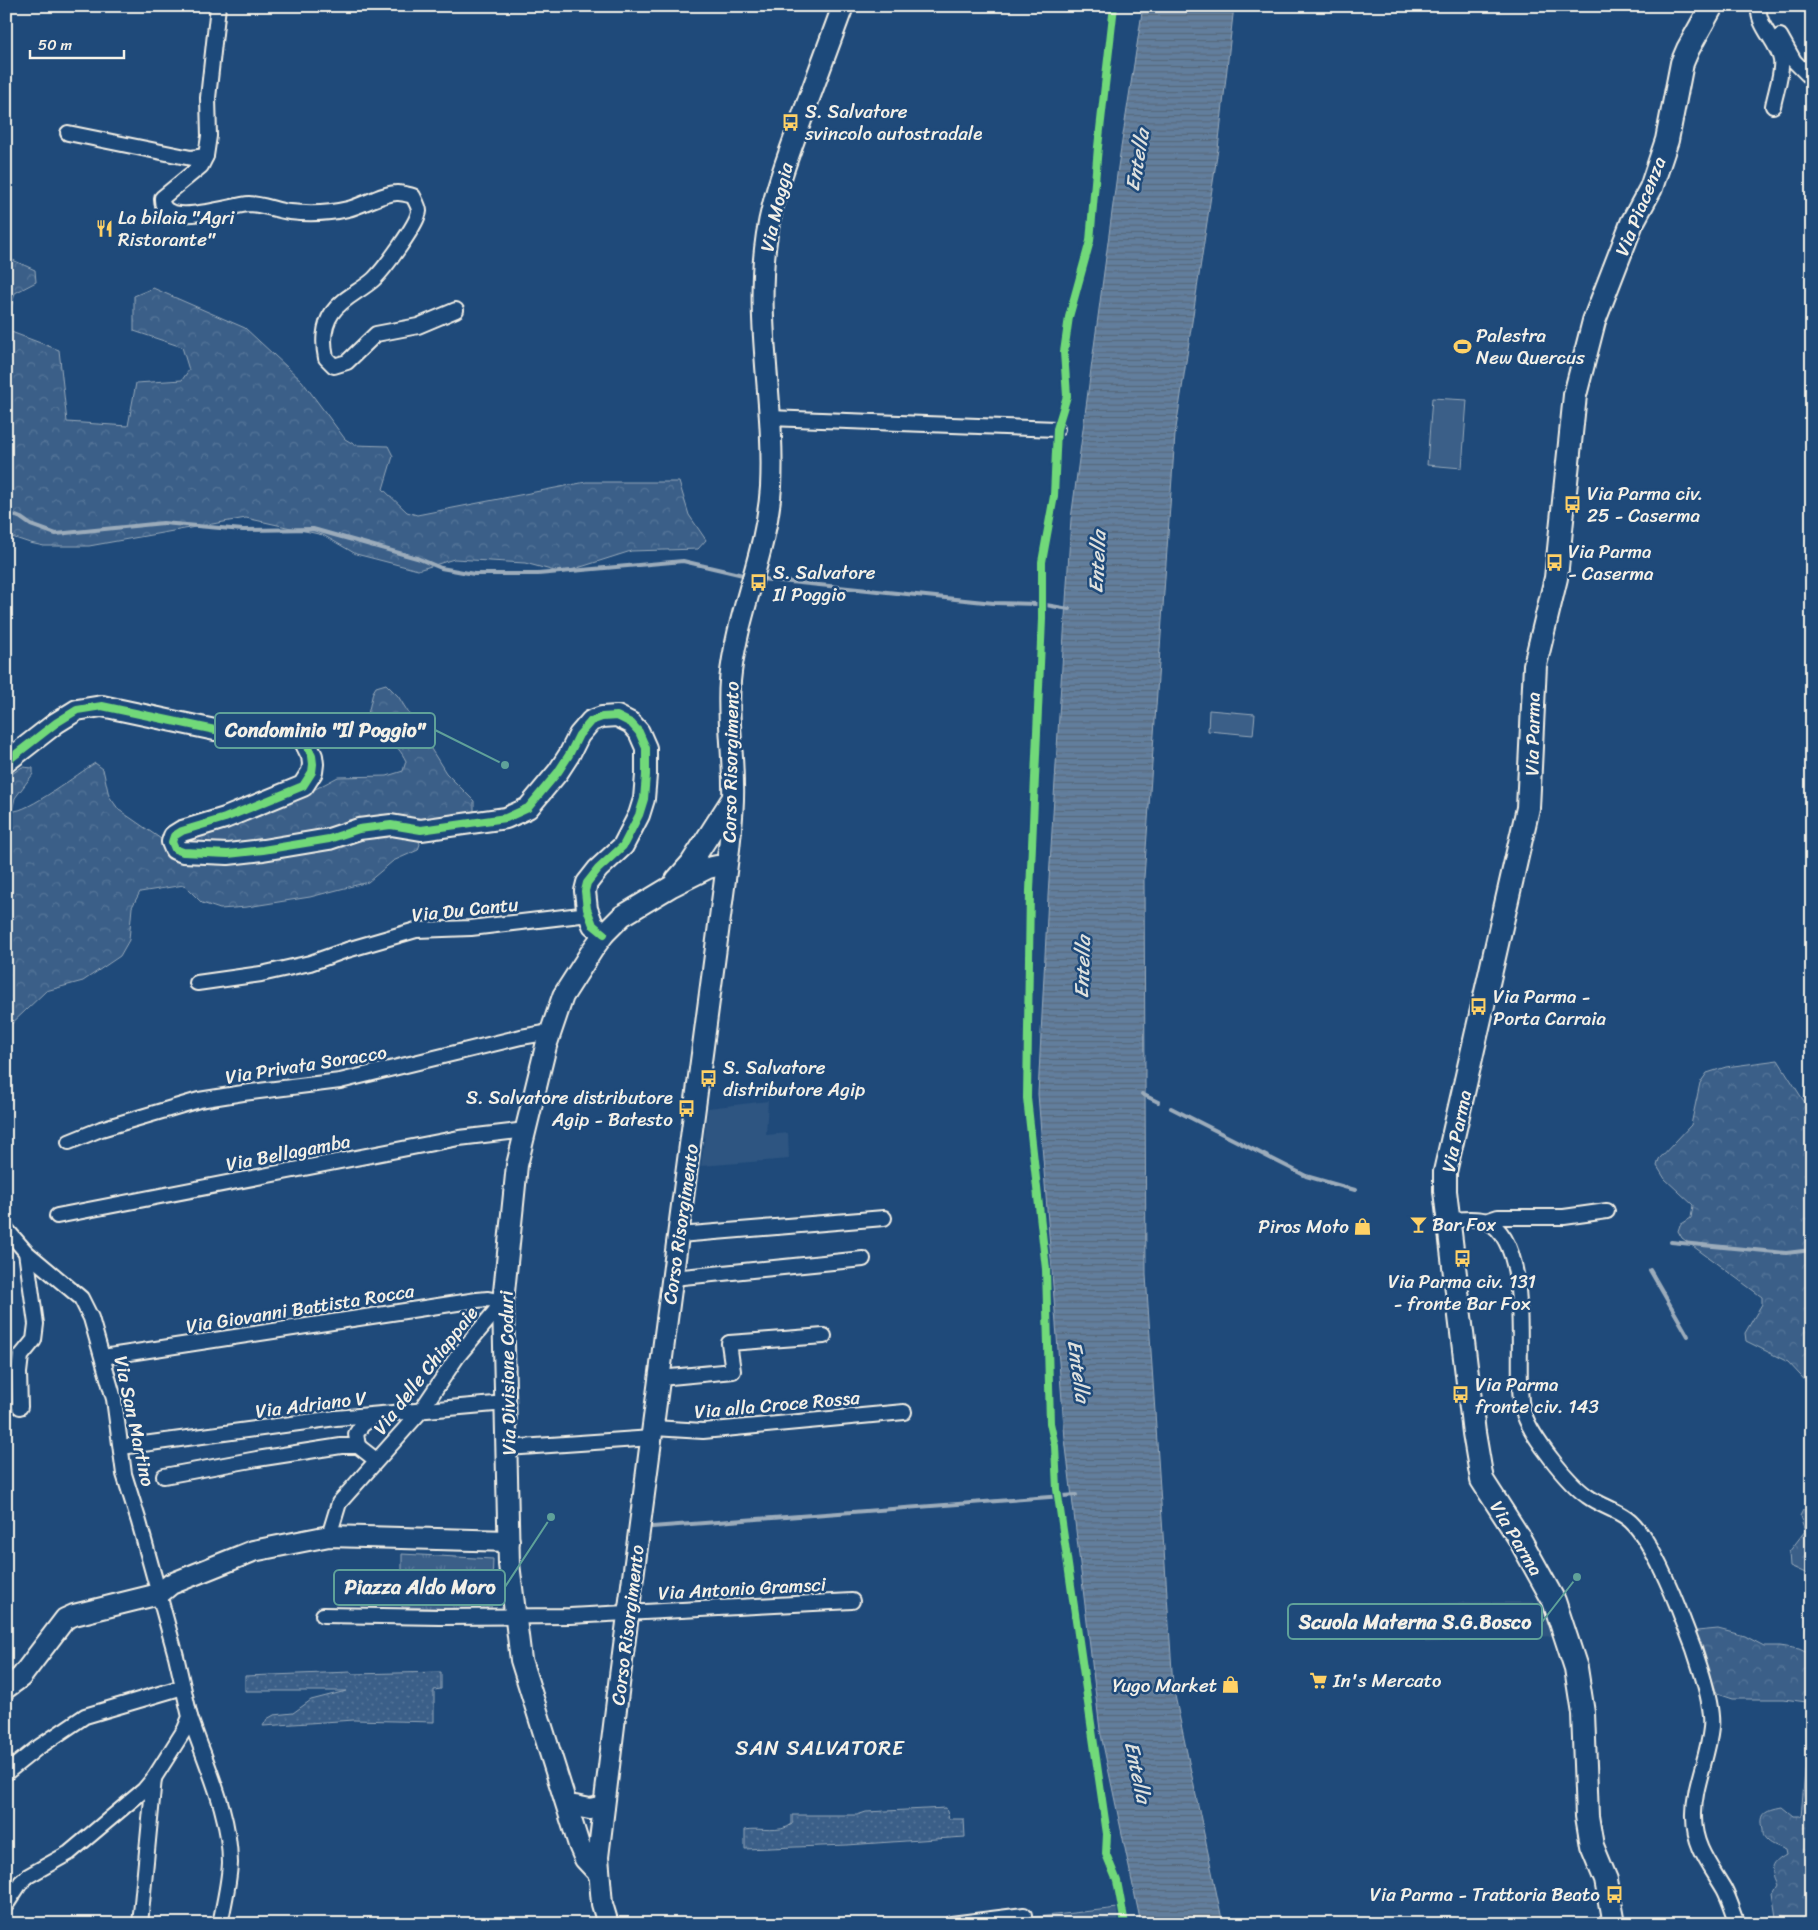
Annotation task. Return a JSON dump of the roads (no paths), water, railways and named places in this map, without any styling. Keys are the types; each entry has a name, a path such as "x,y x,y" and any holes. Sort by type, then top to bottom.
{"main road":[{"name":"Via Piacenza","path":"1594,321 1632,223 1651,188 1666,140 1682,63 1712,6"},
{"name":"Via Parma","path":"1594,321 1575,395 1556,578 1535,665 1528,808 1487,992 1450,1145 1445,1172 1445,1191 1474,1433 1482,1480 1518,1536 1554,1600 1576,1668 1583,1713 1587,1816 1592,1846 1606,1880 1614,1924"}],"street":[{"path":"218,6 208,98 210,136 206,156 201,166 162,198 165,210 175,215 193,214 235,205 252,204 291,213 322,212 347,209 397,192 413,196 418,211 414,225 395,253 373,280 350,296 332,313 324,335 326,358 334,366 347,362 376,334 418,326 456,310"},
{"name":"Via Moggia","path":"752,575 769,504 771,484 763,299 764,257 768,228 775,195 785,164 843,6"},
{"path":"1759,6 1758,11 1761,19 1780,55 1782,63 1773,106"},
{"path":"1765,6 1791,56 1805,74 1812,79"},
{"path":"68,133 191,158 206,156"},
{"path":"769,418 1057,429"},
{"name":"Corso Risorgimento","path":"608,1924 602,1904 598,1873 604,1806 728,858 733,798 730,681 736,634 752,575"},
{"path":"6,762 56,723 77,710 102,706 215,730 268,732 278,729 288,730 297,734 304,740 309,749 313,764 312,772 303,786 225,818 182,831 174,836 172,842 175,849 184,852 228,854 329,839 359,829 392,825 421,830 506,818 528,808 558,772 578,735 591,721 602,717 617,716 631,722 639,732 646,748 644,798 639,815 623,846 598,869 585,891 593,925 604,934"},
{"name":"Via Divisione Coduri","path":"672,886 691,864 733,798"},
{"path":"702,846 722,846 728,858"},
{"name":"Via Divisione Coduri","path":"598,1873 585,1859 579,1845 521,1660 515,1616 508,1542 503,1302 518,1165 551,1032 563,996 604,934 622,916 672,886 708,868 717,866 728,858"},
{"name":"Via Du Cantu","path":"197,982 261,974 310,964 348,950 416,930 471,928 589,914"},
{"name":"Via Privata Soracco","path":"69,1142 101,1129 199,1100 340,1081 521,1037 551,1032"},
{"name":"Via Bellagamba","path":"57,1216 459,1138 526,1130"},
{"path":"1448,1220 1486,1221 1498,1217 1564,1216 1607,1211"},
{"path":"679,1235 884,1218"},
{"path":"1486,1221 1496,1228 1508,1244 1514,1258 1518,1280 1518,1353 1523,1413 1532,1430 1568,1477 1586,1495 1628,1518 1645,1537 1684,1622 1707,1697 1711,1725 1694,1817 1698,1848 1725,1891 1738,1924"},
{"name":"Via San Martino","path":"6,1229 26,1252 81,1298 91,1318 114,1399 124,1474 159,1594 190,1717 222,1803 229,1849 229,1881 220,1924"},
{"path":"20,1407 19,1374 21,1356 34,1340 36,1324 26,1252"},
{"path":"673,1278 863,1259"},
{"name":"Via Giovanni Battista Rocca","path":"103,1358 477,1300 488,1299 503,1302"},
{"name":"Via delle Chiappaie","path":"329,1536 339,1503 420,1412 457,1357 503,1302"},
{"path":"660,1378 732,1371 730,1343 824,1336"},
{"name":"Via Adriano V","path":"121,1447 336,1418 506,1403"},
{"name":"Via alla Croce Rossa","path":"507,1448 653,1433 703,1431 904,1412"},
{"path":"358,1446 356,1434 362,1426 376,1415"},
{"path":"164,1476 342,1446 358,1446 376,1460"},
{"path":"6,1688 21,1677 65,1619 74,1615 159,1594 171,1584 253,1551 329,1536 508,1542"},
{"name":"Via Antonio Gramsci","path":"323,1615 440,1617 570,1616 852,1601"},
{"path":"6,1773 36,1749 85,1716 183,1687"},
{"path":"6,1905 21,1882 28,1876 69,1853 144,1790 154,1778 185,1729 190,1717"},
{"path":"140,1924 154,1778"},
{"name":"Via Divisione Coduri","path":"562,1787 575,1806 590,1837 600,1848"},
{"path":"575,1806 590,1809 604,1806"},
{"path":"951,1924 1024,1915"}],"water":[{"name":"Entella","path":"1143,6 1234,6 1218,149 1175,435 1144,878 1146,1275 1173,1686 1223,1924 1141,1924 1100,1730 1065,1439 1038,1094 1071,519 1118,167"}],"waterway":[{"path":"6,512 21,518 31,525 56,534 163,523 243,530 313,529 417,558 441,568 474,574 538,574 683,561 743,575"},
{"path":"761,579 994,603 1038,604"},
{"path":"1046,605 1069,609"},
{"path":"1142,1094 1158,1102"},
{"path":"1171,1108 1306,1176 1355,1190"},
{"path":"1671,1242 1786,1253 1812,1250"},
{"path":"1650,1270 1688,1336"},
{"path":"652,1527 1076,1495"}],"place":[{"name":"S. Salvatore svincolo autostradale","path":"791,122"},
{"name":"La bilaia \"Agri Ristorante\"","path":"104,228"},
{"name":"Palestra New Quercus","path":"1462,346"},
{"name":"Via Parma civ. 25 - Caserma","path":"1573,504"},
{"name":"Via Parma - Caserma","path":"1554,562"},
{"name":"S. Salvatore Il Poggio","path":"759,583"},
{"name":"Condominio \"Il Poggio\"","path":"505,765"},
{"name":"Via Parma - Porta Carraia","path":"1479,1007"},
{"name":"S. Salvatore distributore Agip","path":"709,1078"},
{"name":"S. Salvatore distributore Agip - Batesto","path":"687,1108"},
{"name":"Bar Fox","path":"1418,1224"},
{"name":"Piros Moto","path":"1363,1226"},
{"name":"Via Parma civ. 131 - fronte Bar Fox","path":"1462,1258"},
{"name":"Via Parma fronte civ. 143","path":"1461,1395"},
{"name":"Piazza Aldo Moro","path":"551,1517"},
{"name":"Scuola Materna S.G.Bosco","path":"1577,1577"},
{"name":"In's Mercato","path":"1319,1680"},
{"name":"Yugo Market","path":"1231,1685"},
{"name":"Via Parma - Trattoria Beato","path":"1614,1894"}],"district":[{"name":"SAN SALVATORE","path":"820,1748"}]}
